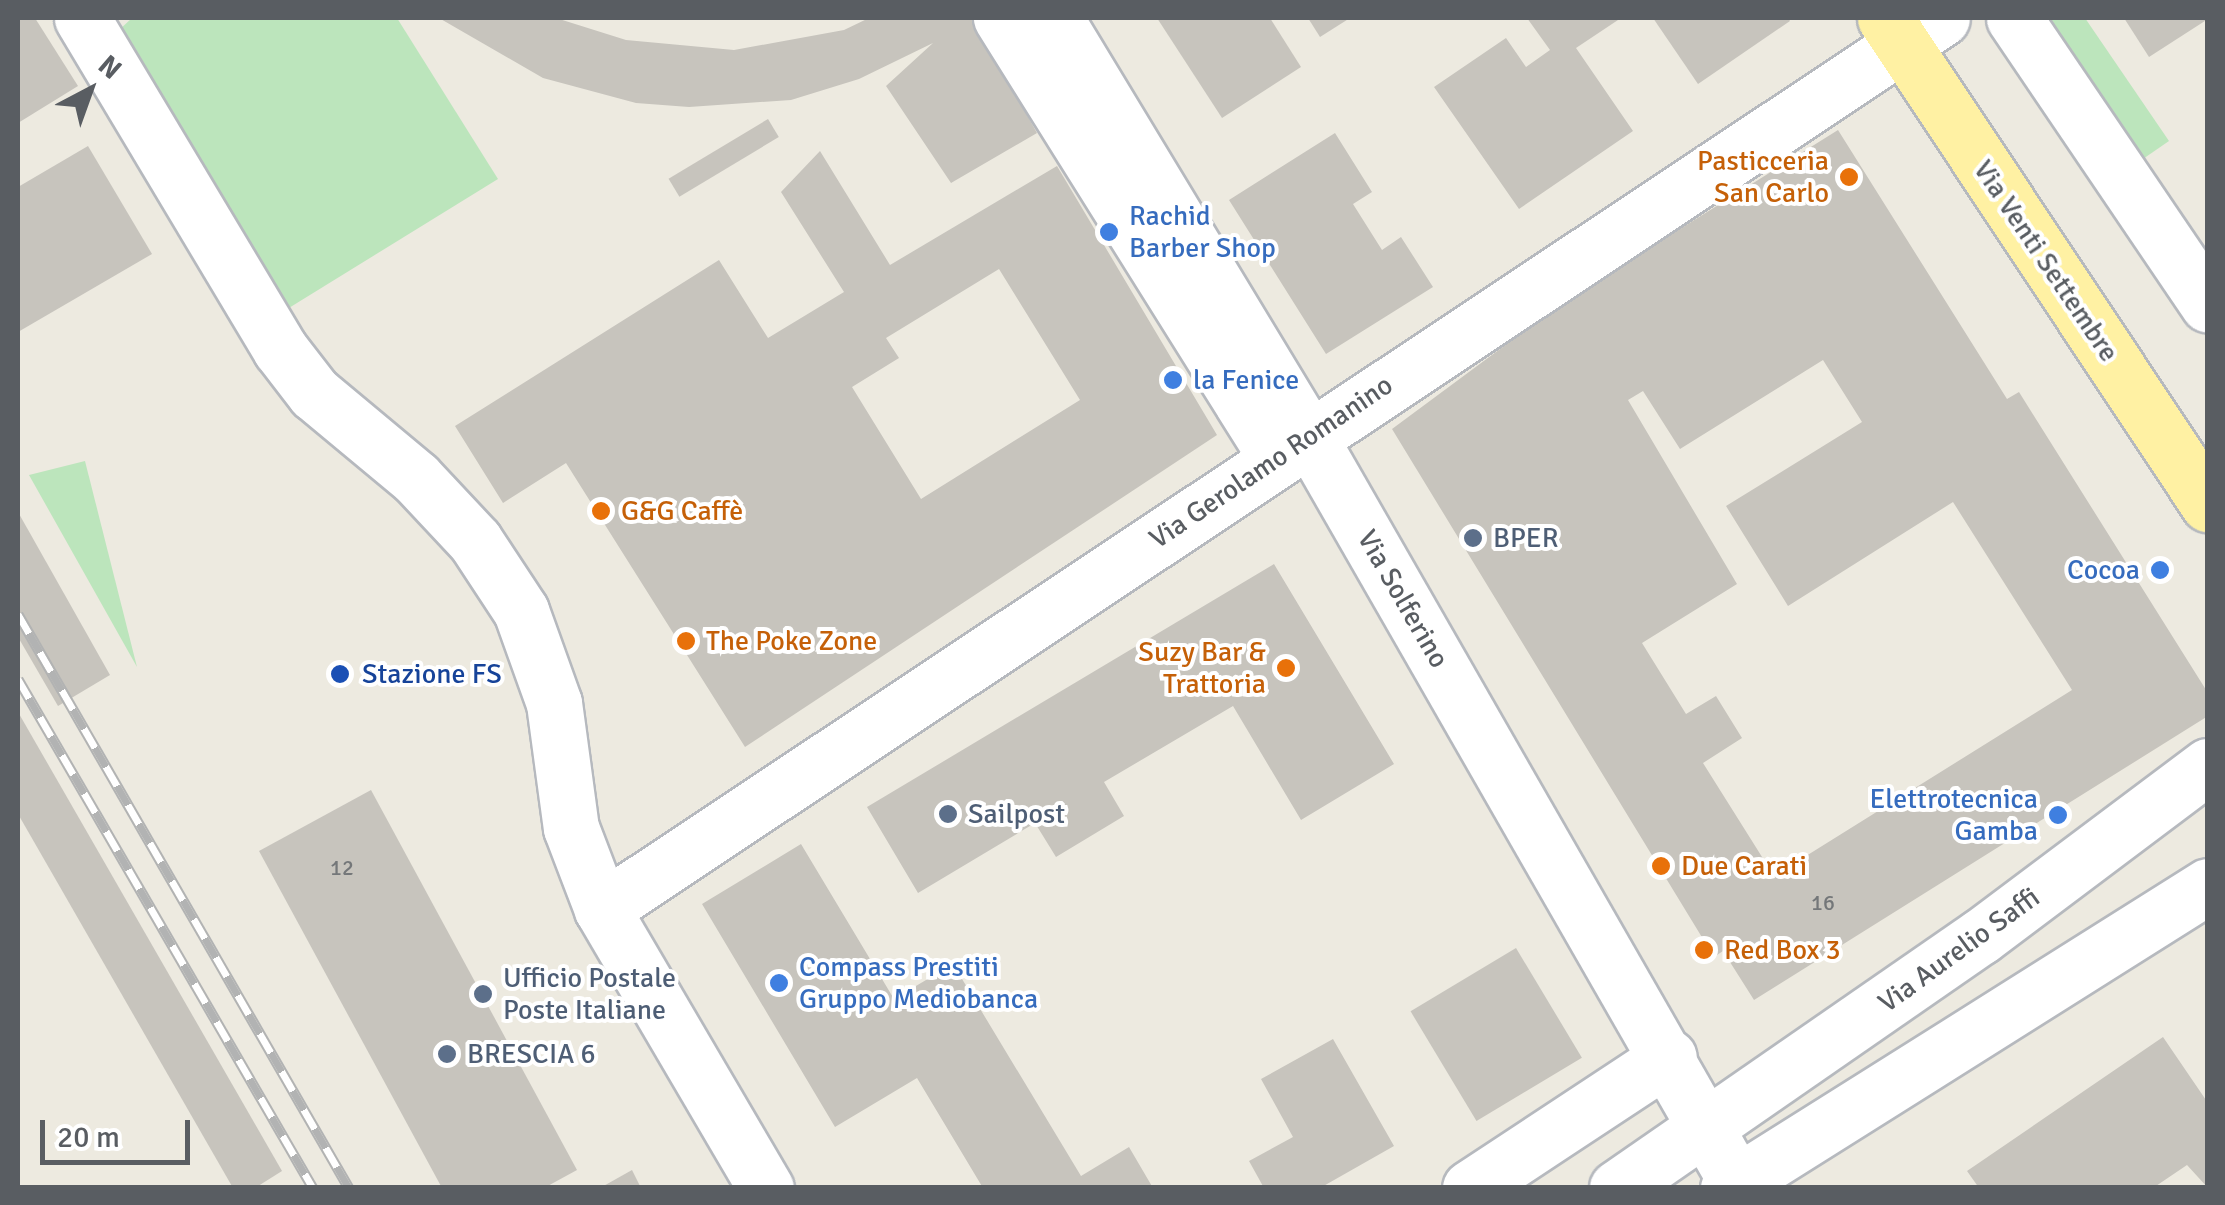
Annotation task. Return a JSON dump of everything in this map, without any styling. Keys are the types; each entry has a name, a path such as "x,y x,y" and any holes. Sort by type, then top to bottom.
{"main road":[{"name":"Via Venti Settembre","path":"1910,27 2208,504"}],"street":[{"path":"82,18 280,350 314,393 416,478 475,541 520,611 554,704 571,828 602,910 766,1188"},
{"path":"1002,18 1292,446"},
{"name":"Via Solferino","path":"1055,18 1292,446 1668,1057 1735,1186"},
{"path":"2014,18 2208,305"},
{"name":"Via Gerolamo Romanino","path":"602,910 1910,27"},
{"name":"Via Aurelio Saffi","path":"1635,1175 1980,937 2208,766"},
{"path":"1735,1186 2208,886"},
{"path":"2102,954 2208,924"},
{"path":"1470,1188 1668,1057"}],"green space":[{"path":"132,18 397,18 498,179 284,311 118,31"},
{"path":"2044,18 2085,18 2169,141 2140,161"},
{"path":"85,461 137,667 29,475"}],"building":[{"path":"18,18 35,18 78,86 18,123"},
{"path":"439,18 556,18 626,40 734,50 844,30 869,18 973,18 1037,133 951,183 886,86 933,43 859,79 791,100 689,107 636,103 543,78"},
{"path":"1157,18 1270,18 1301,67 1222,118"},
{"path":"1308,18 1350,18 1320,37"},
{"path":"1527,18 1621,18 1576,48 1633,131 1519,209 1434,87 1506,38 1526,67 1550,50"},
{"path":"1653,18 1788,18 1790,21 1698,84"},
{"path":"2124,18 2208,18 2208,19 2149,57"},
{"path":"768,119 779,137 679,197 669,179"},
{"path":"1838,130 2007,399 2019,392 2208,693 2208,716 1754,1000 1723,951 1714,957 1392,429 1565,301","holes":["1823,360 1862,422 1726,506 1788,606 1953,502 2072,690 1774,876 1703,763 1742,738 1716,696 1686,714 1642,643 1737,584 1628,400 1643,391 1680,449"]},
{"path":"1335,133 1372,192 1353,204 1382,250 1401,237 1433,287 1326,354 1229,200"},
{"path":"88,146 152,254 18,332 18,187"},
{"path":"820,151 890,265 1057,166 1217,435 745,747 566,463 503,503 455,426 719,260 768,338 844,292 781,192","holes":["999,269 1080,400 921,499 852,387 899,358 886,338"]},
{"path":"18,512 110,675 58,706 18,637"},
{"path":"1274,564 1394,764 1301,820 1233,706 1104,782 1124,816 1056,857 1035,823 918,893 867,807"},
{"path":"18,712 282,1171 255,1188 233,1188 18,814"},
{"path":"371,790 577,1170 544,1188 442,1188 259,851"},
{"path":"801,844 894,999 953,964 1081,1176 1129,1147 1153,1188 983,1188 917,1078 835,1127 702,904"},
{"path":"1516,948 1582,1058 1476,1121 1411,1011"},
{"path":"2163,1037 2208,1103 2208,1188 2187,1165 2153,1188 1979,1188 1967,1171"},
{"path":"1333,1039 1394,1146 1320,1188 1264,1188 1249,1161 1293,1137 1261,1079"},
{"path":"632,1170 641,1188 600,1188"}],"railway":[{"path":"18,614 349,1188"},
{"path":"18,679 313,1188"}],"place":[{"name":"Pasticceria San Carlo","path":"1849,177"},
{"name":"Rachid Barber Shop","path":"1109,232"},
{"name":"la Fenice","path":"1173,380"},
{"name":"G&G Caffè","path":"601,511"},
{"name":"BPER","path":"1473,538"},
{"name":"Cocoa","path":"2160,570"},
{"name":"The Poke Zone","path":"686,641"},
{"name":"Suzy Bar & Trattoria","path":"1286,668"},
{"name":"Stazione FS","path":"340,674"},
{"name":"Sailpost","path":"948,814"},
{"name":"Elettrotecnica Gamba","path":"2058,815"},
{"name":"Due Carati","path":"1661,866"},
{"name":"Red Box 3","path":"1704,950"},
{"name":"Compass Prestiti Gruppo Mediobanca","path":"779,983"},
{"name":"Ufficio Postale Poste Italiane","path":"483,994"},
{"name":"BRESCIA 6","path":"447,1054"}]}
